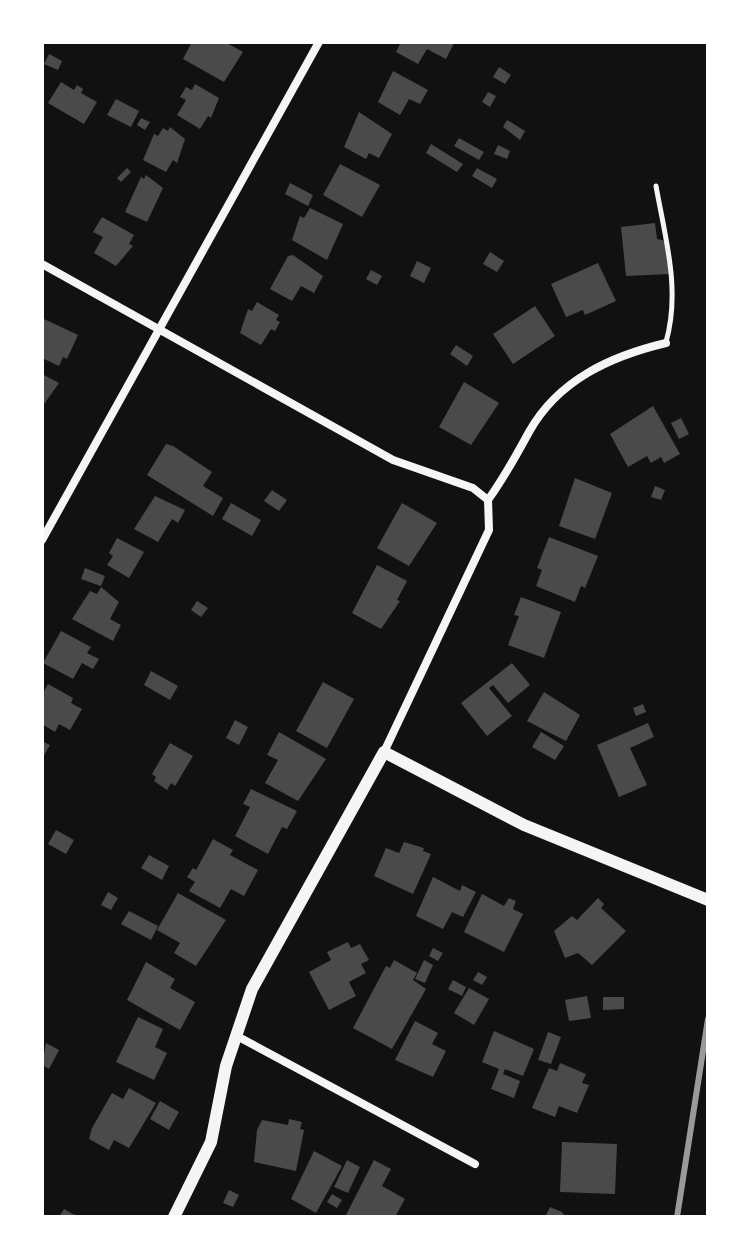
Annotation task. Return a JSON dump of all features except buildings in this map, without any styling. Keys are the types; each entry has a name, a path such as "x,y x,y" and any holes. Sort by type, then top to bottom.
{"street":[{"path":"42,540 319,42"},
{"path":"42,264 393,460 473,488 488,500"},
{"path":"174,1217 211,1142 235,1035 263,969 384,752 489,530 488,500 543,412 572,383 609,360 666,343"},
{"path":"384,752 524,825 708,900"},
{"path":"235,1035 475,1164"}],"lane":[{"path":"656,186 672,269 672,308 666,343"}],"railway":[{"path":"677,1217 708,1019"}]}
